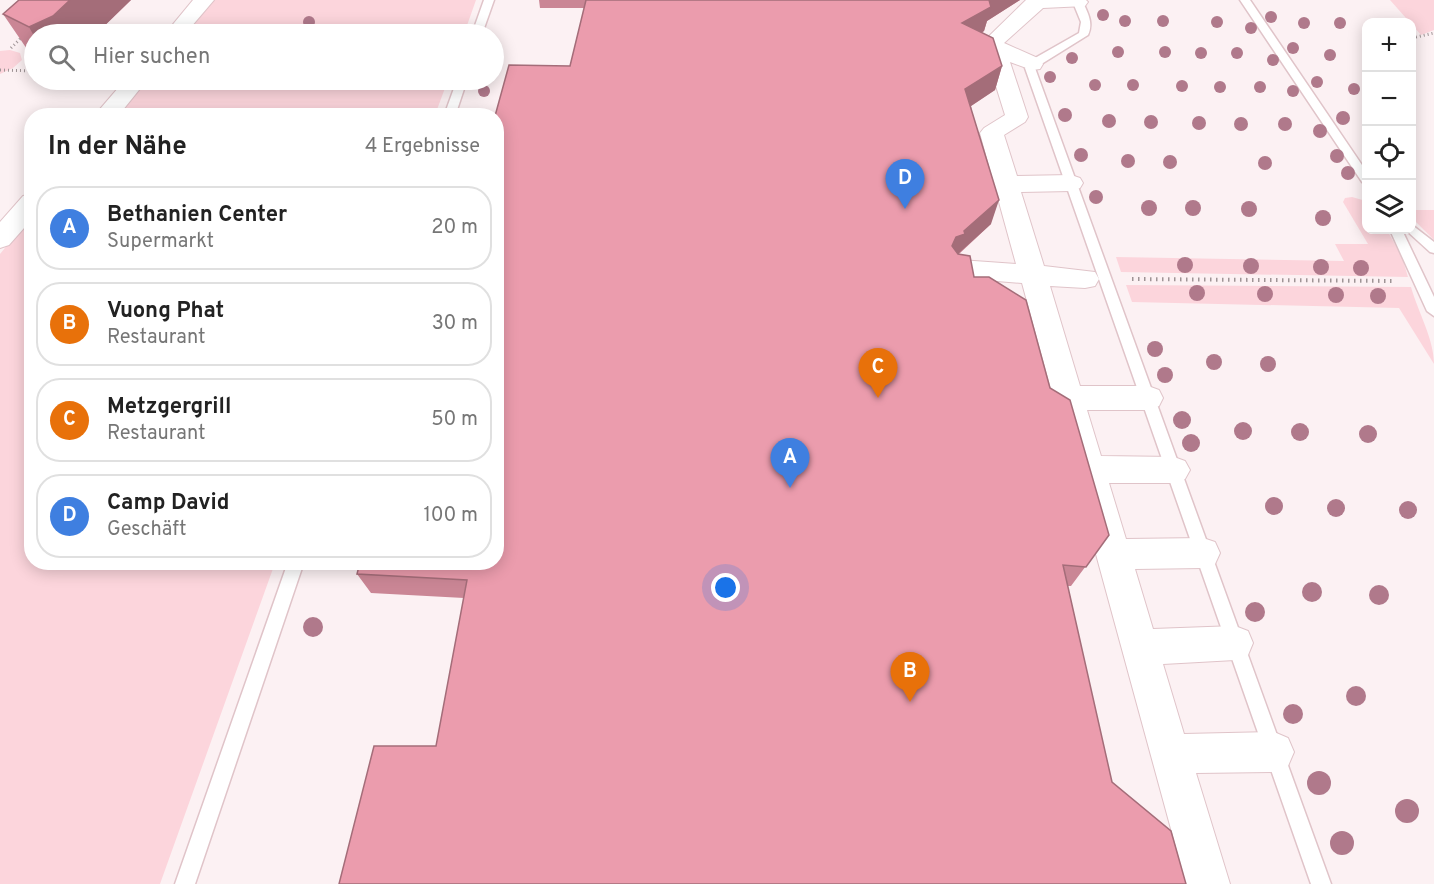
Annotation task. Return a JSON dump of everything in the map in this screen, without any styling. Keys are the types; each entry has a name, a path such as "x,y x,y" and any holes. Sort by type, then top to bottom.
{"street":[{"path":"184,24 204,0"},
{"path":"985,48 1036,1 1077,1"},
{"path":"985,48 1032,64"},
{"path":"985,48 1017,117 992,133 1208,884"},
{"path":"112,108 127,90"},
{"path":"1007,184 1071,183"},
{"path":"0,239 24,211"},
{"path":"960,269 1095,279"},
{"path":"1069,399 1148,398"},
{"path":"1090,469 1174,470"},
{"path":"1114,554 1203,553"},
{"path":"1140,647 1235,643"},
{"path":"1171,754 1274,752"}],"lane":[{"path":"481,24 489,0"},
{"path":"1245,0 1362,173"},
{"path":"1077,1 1087,22 1087,28 1083,34 1032,64 1030,68 1071,183 1095,279 1148,398 1321,884"},
{"path":"452,108 458,90"},
{"path":"1416,233 1434,249"},
{"path":"1398,234 1434,311"},
{"path":"185,884 293,570"}],"path":[{"path":"1416,37 1434,33"},
{"path":"11,48 24,35"},
{"path":"0,70 24,70"},
{"path":"1095,279 1421,281"}],"shaded area":[{"path":"214,0 476,0 468,24 194,24"},
{"path":"1390,0 1434,0 1434,30 1421,35 1416,29 1416,18 1406,18"},
{"path":"10,50 20,53 22,60 13,68 0,74 0,51"},
{"path":"139,90 444,90 438,108 124,108"},
{"path":"1345,198 1362,200 1362,234 1343,202"},
{"path":"1416,210 1434,210 1434,240 1416,222"},
{"path":"24,225 24,570 272,570 160,884 0,884 0,254"},
{"path":"1362,234 1389,234 1402,257 1408,277 1121,272 1116,257 1344,261 1335,244 1368,244"},
{"path":"1126,285 1411,287 1429,335 1434,364 1399,308 1132,302"}],"building":[{"path":"19,0 70,0 53,16 36,24 24,24 3,14"},
{"path":"586,0 989,0 991,7 962,23 993,38 1002,66 965,89 999,200 964,231 965,234 956,237 952,246 958,254 970,256 974,277 989,277 1026,300 1050,388 1070,400 1109,535 1086,567 1063,565 1112,782 1171,831 1186,884 339,884 374,746 436,746 467,580 357,574 358,570 504,570 504,108 497,108 509,65 570,66"}],"place":[{"name":"Camp David","path":"905,209"},
{"name":"Metzgergrill","path":"878,398"},
{"name":"Bethanien Center","path":"790,488"},
{"name":"Vuong Phat","path":"910,702"}]}
